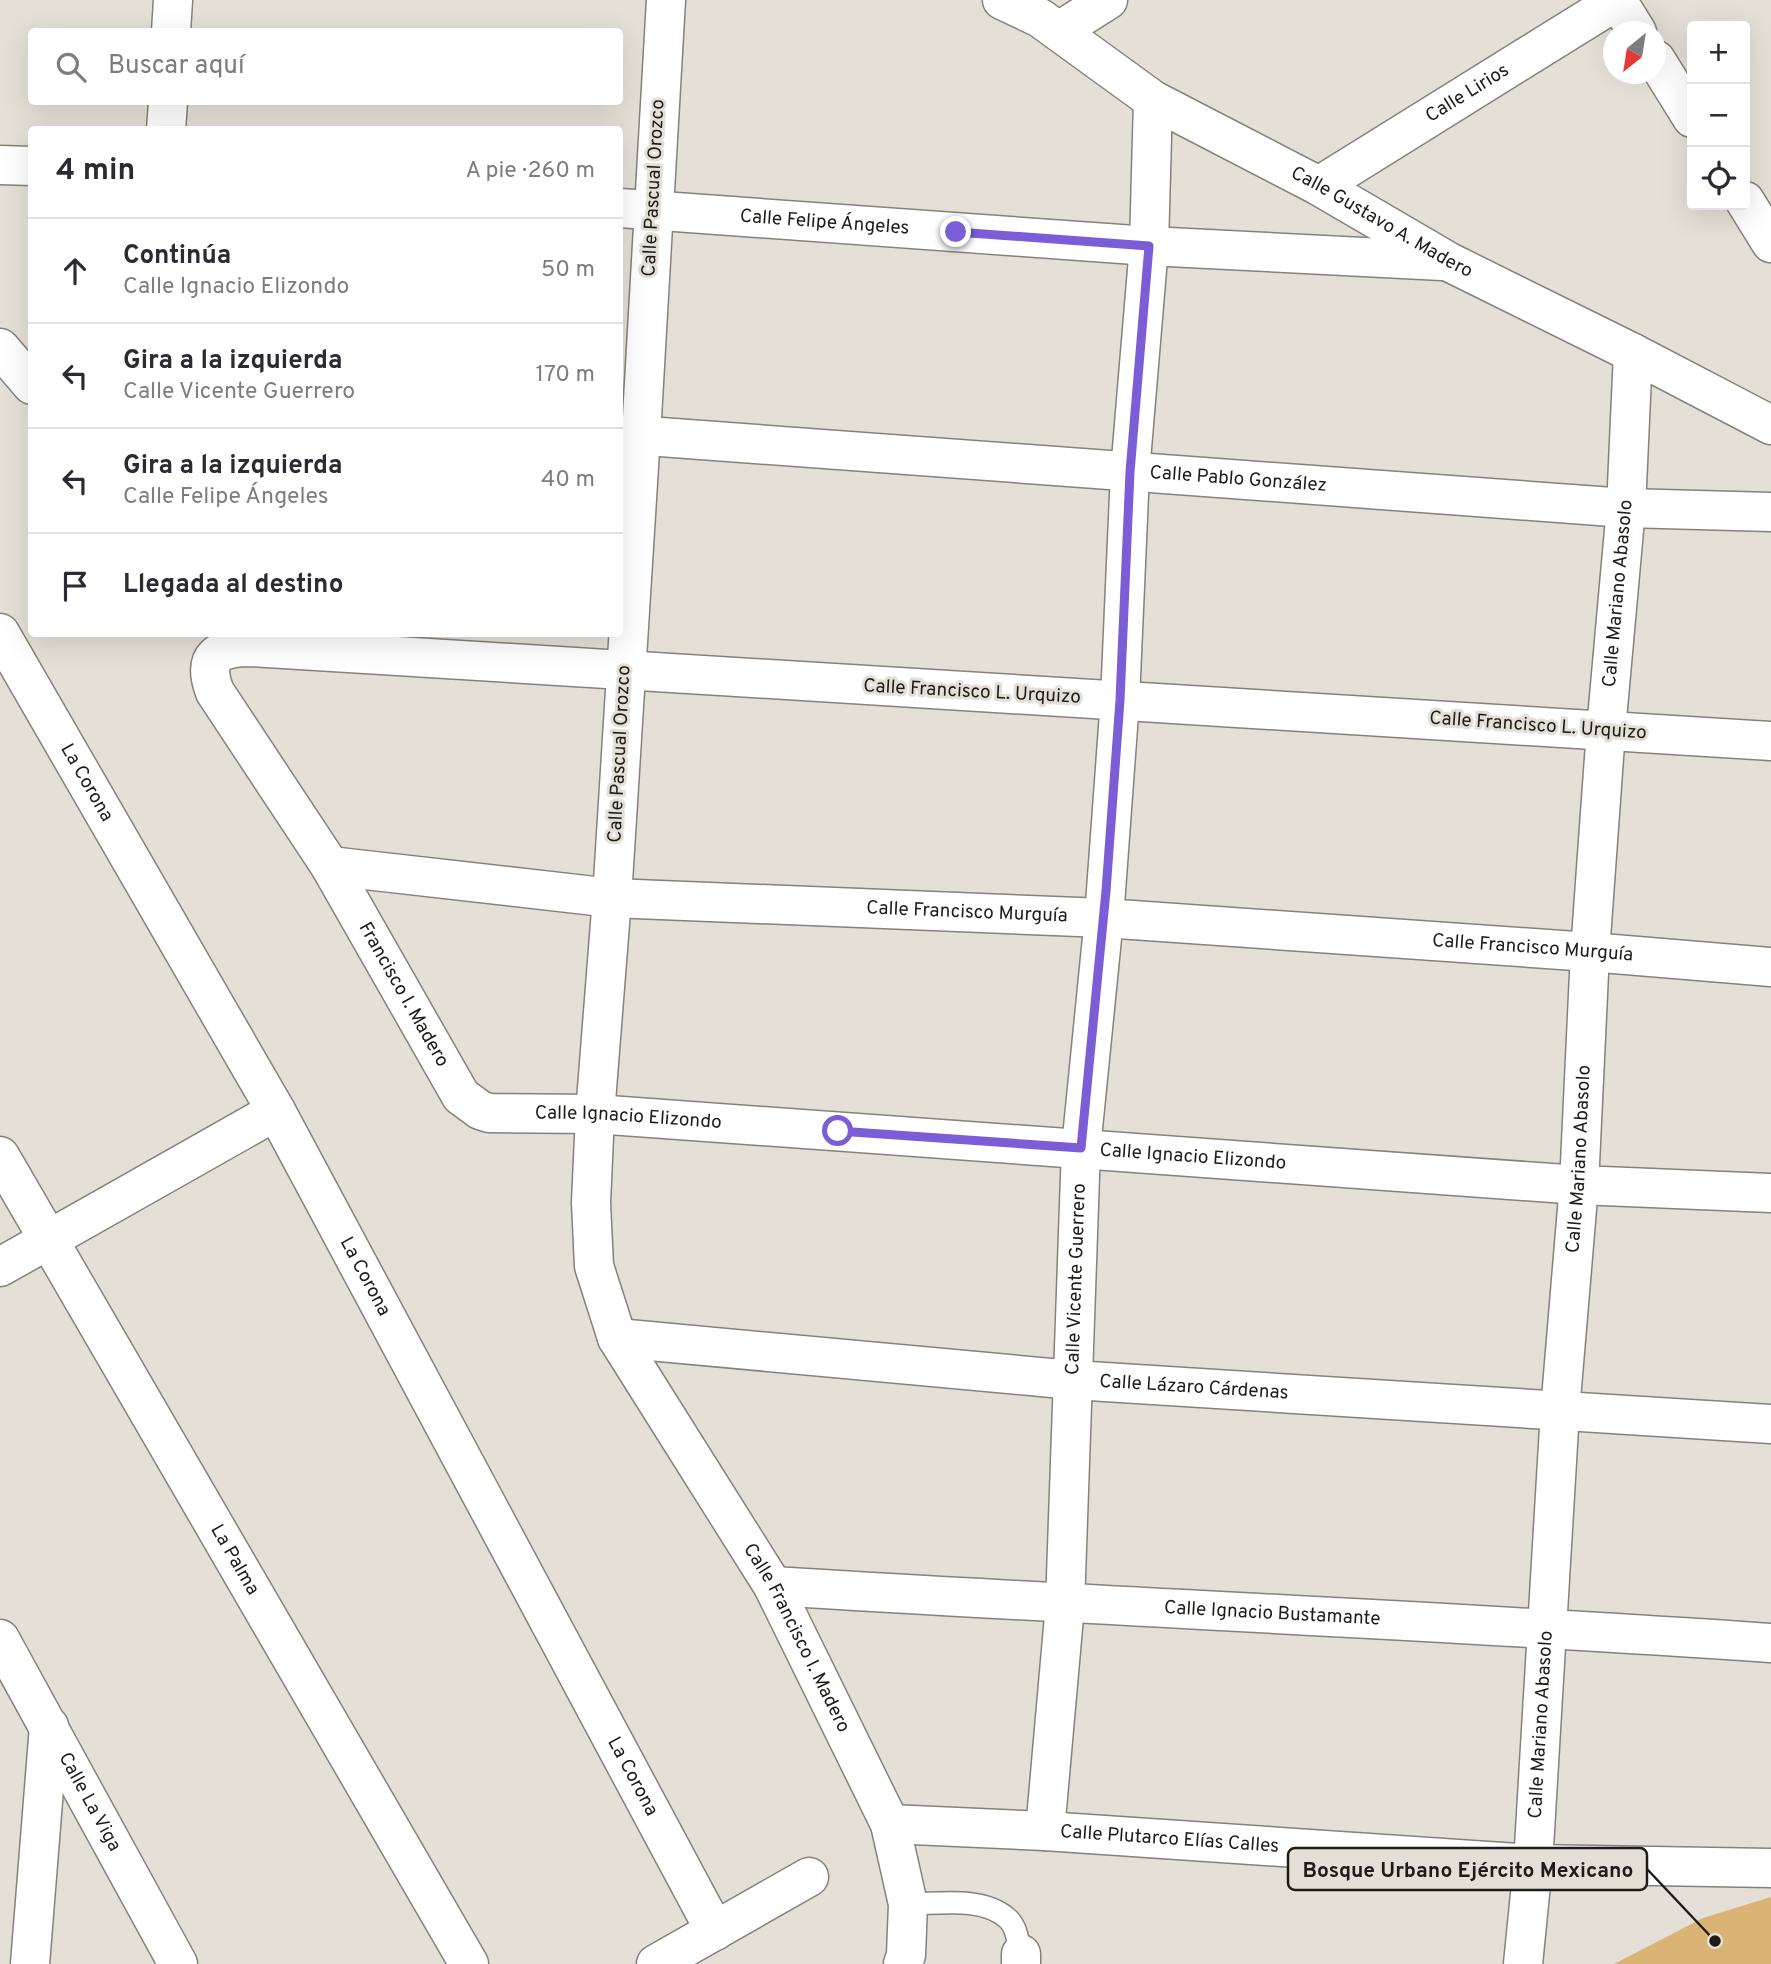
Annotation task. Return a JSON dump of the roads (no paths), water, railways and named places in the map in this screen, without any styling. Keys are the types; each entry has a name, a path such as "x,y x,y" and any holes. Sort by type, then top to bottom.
{"street":[{"path":"171,28 173,0"},
{"name":"Calle Pascual Orozco","path":"617,1338 594,1266 591,1203 625,672 636,210 666,0"},
{"name":"Calle Gustavo A. Madero","path":"1002,0 1047,16 1153,100 1319,186 1449,262 1771,425"},
{"path":"1047,16 1108,0"},
{"path":"1618,0 1630,21"},
{"name":"Calle Lirios","path":"1319,186 1618,0"},
{"path":"1666,76 1687,110"},
{"name":"Calle Vicente Guerrero","path":"1045,1831 1065,1605 1081,1148 1104,918 1120,700 1130,472 1149,246 1153,100"},
{"path":"166,126 168,105"},
{"path":"0,165 28,166"},
{"path":"1750,209 1771,243"},
{"name":"Calle Felipe Ángeles","path":"636,210 1149,246 1449,262"},
{"name":"Calle Mariano Abasolo","path":"1523,1964 1533,1864 1560,1411 1579,1185 1590,952 1626,508 1633,353"},
{"name":"Calle Pablo González","path":"630,435 1626,508 1771,512"},
{"name":"La Corona","path":"0,633 276,1111 715,1931"},
{"name":"Calle Francisco L. Urquizo","path":"330,866 215,692 209,677 210,664 219,652 232,647 1771,741"},
{"name":"Calle Francisco Murguía","path":"330,866 612,898 1104,918 1771,967"},
{"name":"Francisco I. Madero","path":"330,866 461,1096 480,1110 489,1113"},
{"path":"0,1267 276,1111"},
{"name":"Calle Ignacio Elizondo","path":"489,1113 595,1114 1579,1185 1771,1193"},
{"name":"La Palma","path":"0,1156 468,1964"},
{"name":"Calle Lázaro Cárdenas","path":"617,1338 1073,1380 1771,1424"},
{"name":"Calle Francisco I. Madero","path":"617,1338 773,1586 890,1824 908,1904 906,1955 903,1964"},
{"name":"Calle Ignacio Bustamante","path":"773,1586 1065,1605 1546,1628 1771,1643"},
{"name":"Calle La Viga","path":"0,1639 178,1964"},
{"path":"30,1964 49,1726"},
{"name":"Calle Plutarco Elías Calles","path":"890,1824 1045,1831 1533,1864 1771,1868"},
{"path":"656,1964 810,1877"}],"lane":[{"path":"908,1904 973,1903 990,1909 1007,1918 1016,1932 1021,1959"}],"place":[{"name":"Bosque Urbano Ejército Mexicano","path":"1715,1941"}]}
